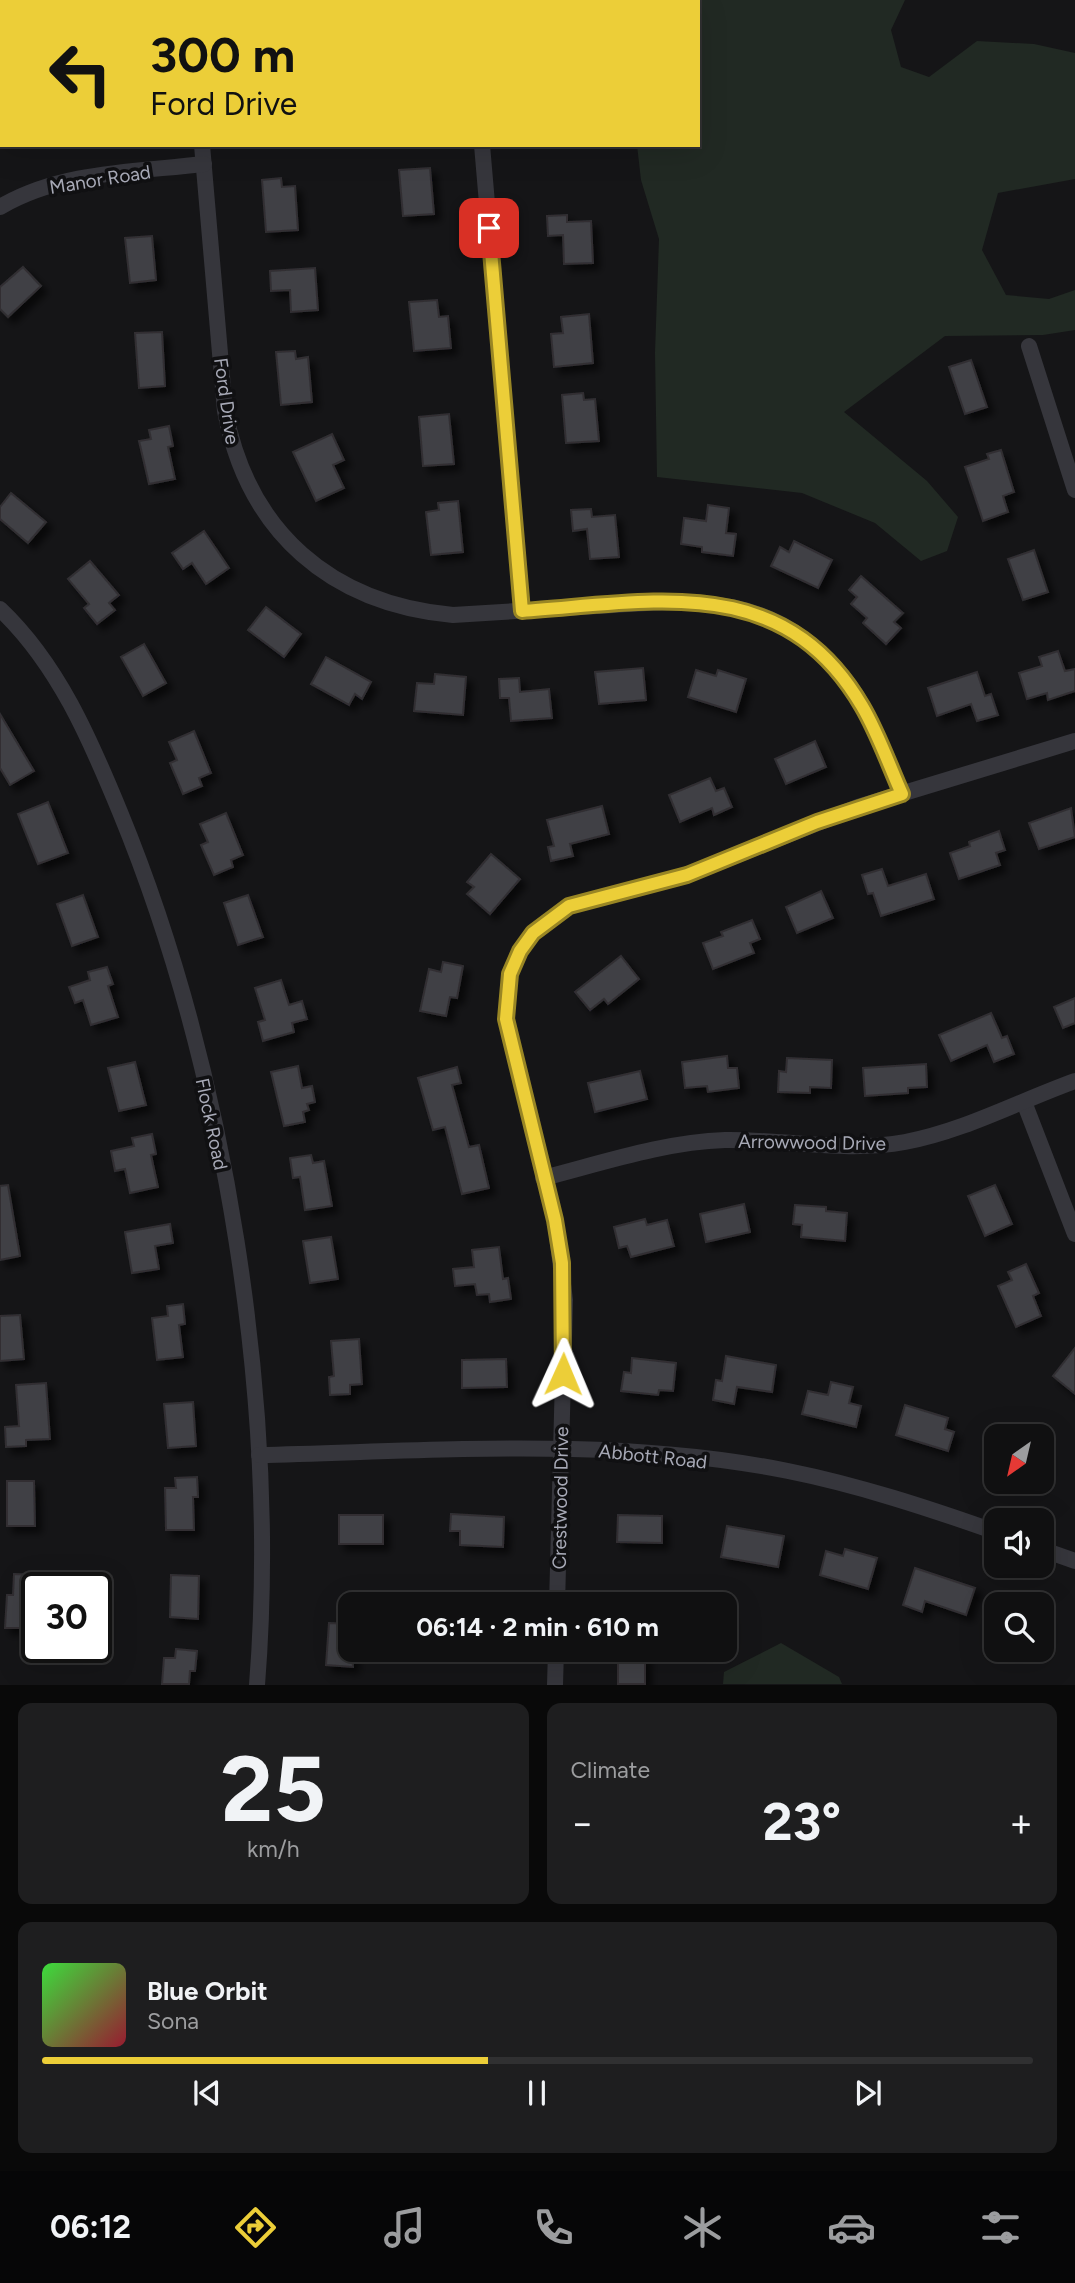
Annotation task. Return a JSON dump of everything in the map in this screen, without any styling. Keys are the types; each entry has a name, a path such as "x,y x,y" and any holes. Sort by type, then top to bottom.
{"street":[{"name":"Ford Drive","path":"202,147 227,421 241,470 274,527 296,551 325,574 388,605 453,615 684,600 737,608 768,619 800,637 845,680 863,708 902,794"},
{"path":"482,147 522,611"},
{"name":"Manor Road","path":"0,207 31,191 65,180 204,164"},
{"path":"1029,346 1075,491"},
{"name":"Flock Road","path":"4,620 57,682 86,730 138,855 196,1051 231,1216 251,1357 259,1455 262,1563 257,1685"},
{"name":"Crestwood Drive","path":"557,1592 563,1276 555,1220 506,1019 510,974 520,951 533,933 569,906 687,875 817,822 1075,741"},
{"name":"Arrowwood Drive","path":"543,1178 685,1144 725,1140 871,1146 903,1142 935,1135 1075,1081"},
{"path":"1024,1102 1075,1234"},
{"name":"Abbott Road","path":"259,1455 561,1448 639,1452 786,1471 855,1488 984,1528"},
{"path":"1054,1554 1075,1561"},
{"path":"555,1685 556,1662"}],"shaded area":[{"path":"700,0 905,0 891,30 901,67 929,77 977,41 1034,44 1075,53 1075,179 998,193 982,250 1006,295 1049,299 1075,290 1075,330 1043,335 945,336 844,412 927,481 958,517 947,551 921,561 875,523 802,493 657,477 655,353 659,239 641,180 637,147 700,147"},
{"path":"781,1643 839,1677 842,1684 723,1684 724,1672"}],"building":[{"path":"430,168 434,214 403,216 399,170"},
{"path":"281,178 282,187 295,186 298,230 266,232 262,180"},
{"path":"567,215 567,222 591,221 593,263 564,264 563,235 548,236 547,216"},
{"path":"152,236 156,280 130,283 125,238"},
{"path":"23,267 41,286 8,317 0,309 0,287"},
{"path":"315,268 318,310 291,312 290,290 271,291 270,271"},
{"path":"437,300 439,317 448,316 451,348 414,351 409,302"},
{"path":"589,314 593,363 554,367 551,334 563,333 561,317"},
{"path":"162,332 165,386 139,388 135,333"},
{"path":"295,351 296,359 308,357 312,402 281,405 276,352"},
{"path":"971,360 987,407 965,414 949,367"},
{"path":"583,393 584,400 595,399 599,441 566,443 562,395"},
{"path":"449,414 454,464 423,466 419,417"},
{"path":"169,426 173,446 168,447 175,479 149,484 139,441 151,439 149,430"},
{"path":"332,434 344,460 333,465 344,488 316,501 293,452"},
{"path":"1001,450 1014,492 1003,496 1008,512 983,521 965,467 989,459 987,454"},
{"path":"11,493 46,522 28,543 0,519 0,507"},
{"path":"458,501 463,552 431,555 426,512 439,510 438,503"},
{"path":"708,505 729,508 726,533 736,534 733,556 702,552 702,547 681,544 684,518 706,521"},
{"path":"591,509 592,517 615,515 619,557 590,559 587,529 573,531 571,510"},
{"path":"204,531 229,568 206,584 192,563 183,569 172,553"},
{"path":"794,541 832,560 818,588 771,566 780,547 789,552"},
{"path":"1034,550 1048,592 1023,600 1008,559"},
{"path":"90,561 119,595 109,603 115,610 97,624 84,608 89,604 68,579"},
{"path":"861,576 903,613 894,622 901,628 886,644 863,623 867,618 851,604 857,597 849,590"},
{"path":"266,607 301,634 284,657 248,630"},
{"path":"144,644 166,683 143,696 121,657"},
{"path":"1058,651 1065,671 1075,669 1075,691 1048,700 1047,693 1027,699 1019,673 1042,666 1039,657"},
{"path":"326,657 371,682 362,699 355,694 349,705 311,684"},
{"path":"643,668 646,700 599,704 595,672"},
{"path":"696,670 716,676 718,670 746,679 736,712 688,697"},
{"path":"977,672 985,696 991,694 998,715 977,721 971,704 937,716 928,688"},
{"path":"435,674 466,677 463,715 414,711 417,683 434,684"},
{"path":"519,678 520,692 549,689 552,718 511,721 509,698 500,698 499,679"},
{"path":"0,714 34,771 10,785 0,768"},
{"path":"194,731 211,773 199,778 202,786 183,794 170,763 177,760 169,742"},
{"path":"815,741 826,767 786,784 775,759"},
{"path":"710,778 716,791 724,788 732,807 714,815 712,808 680,822 669,795"},
{"path":"48,802 68,853 38,864 18,814"},
{"path":"602,806 609,834 570,844 573,856 551,861 548,847 554,846 547,820"},
{"path":"1071,808 1075,837 1039,849 1029,823"},
{"path":"226,813 243,855 231,860 233,867 214,875 201,845 208,842 200,824"},
{"path":"999,831 1005,850 996,853 1000,865 959,879 950,853 970,846 969,842"},
{"path":"491,854 520,879 490,914 467,894 474,887 467,882"},
{"path":"882,869 888,886 926,874 934,899 881,916 873,893 868,894 862,875"},
{"path":"821,891 833,918 797,933 786,907"},
{"path":"83,895 98,937 72,946 57,904"},
{"path":"248,895 263,937 238,945 224,903"},
{"path":"752,920 760,939 750,943 754,953 713,969 703,943 723,936 721,932"},
{"path":"621,956 639,979 608,1004 604,999 590,1010 575,992"},
{"path":"443,962 463,966 457,998 450,997 446,1016 420,1011 429,969 441,972"},
{"path":"107,967 113,984 108,986 118,1017 91,1025 83,1000 75,1003 69,987 90,980 88,972"},
{"path":"281,980 289,1005 302,1001 307,1019 292,1023 294,1032 263,1041 258,1022 265,1020 255,988"},
{"path":"1075,998 1075,1023 1063,1028 1054,1007"},
{"path":"991,1013 1002,1038 1007,1036 1014,1054 994,1062 987,1045 951,1061 939,1035"},
{"path":"727,1056 728,1068 737,1068 739,1088 708,1092 707,1086 685,1088 682,1062"},
{"path":"787,1058 832,1060 831,1088 810,1087 810,1093 778,1092 779,1071 786,1072"},
{"path":"135,1062 146,1105 119,1111 108,1068"},
{"path":"926,1064 927,1087 908,1088 908,1093 865,1096 863,1068"},
{"path":"298,1066 302,1088 312,1086 315,1102 307,1104 309,1110 303,1112 305,1122 284,1126 271,1072"},
{"path":"457,1067 461,1083 452,1085 469,1147 479,1145 489,1188 462,1194 445,1127 433,1130 418,1078"},
{"path":"640,1071 647,1099 595,1112 588,1083"},
{"path":"152,1134 156,1154 151,1155 158,1187 130,1193 125,1169 115,1171 111,1151 134,1146 132,1138"},
{"path":"311,1155 313,1163 324,1161 332,1206 305,1210 300,1177 293,1178 290,1158"},
{"path":"8,1185 20,1256 0,1260 0,1186"},
{"path":"995,1185 1012,1224 985,1236 968,1196"},
{"path":"744,1204 750,1232 706,1242 700,1214"},
{"path":"795,1205 826,1207 826,1211 847,1213 845,1241 801,1237 802,1225 793,1224"},
{"path":"645,1219 647,1225 667,1220 674,1246 631,1257 627,1246 619,1248 614,1227"},
{"path":"170,1224 173,1243 155,1246 159,1269 132,1273 125,1232"},
{"path":"331,1237 338,1279 310,1283 303,1241"},
{"path":"499,1247 503,1279 508,1278 511,1299 490,1302 489,1294 477,1295 475,1284 455,1286 453,1269 474,1267 472,1250"},
{"path":"1026,1264 1039,1293 1033,1296 1041,1316 1016,1327 998,1286 1012,1280 1008,1272"},
{"path":"183,1304 185,1324 179,1325 183,1357 157,1360 152,1318 168,1316 167,1306"},
{"path":"20,1315 24,1359 0,1361 0,1316"},
{"path":"359,1339 362,1384 350,1385 350,1394 330,1395 329,1377 334,1376 331,1341"},
{"path":"1075,1348 1075,1394 1053,1376"},
{"path":"726,1356 776,1365 772,1392 737,1387 734,1404 713,1400 716,1380 722,1381"},
{"path":"632,1358 676,1363 673,1391 659,1390 658,1395 621,1391 624,1372 631,1373"},
{"path":"506,1359 507,1387 462,1388 462,1360"},
{"path":"831,1382 853,1387 849,1403 861,1406 856,1427 802,1414 808,1391 828,1395"},
{"path":"46,1383 50,1439 26,1440 26,1446 6,1447 5,1427 19,1426 16,1385"},
{"path":"193,1402 196,1446 168,1448 164,1404"},
{"path":"905,1405 948,1418 945,1429 954,1432 948,1451 896,1435"},
{"path":"197,1477 198,1497 193,1497 194,1530 166,1530 165,1488 176,1488 175,1478"},
{"path":"7,1481 34,1481 35,1526 7,1526"},
{"path":"451,1514 504,1517 503,1547 460,1545 460,1531 450,1531"},
{"path":"339,1515 383,1515 383,1544 339,1544"},
{"path":"618,1515 662,1516 662,1543 617,1542"},
{"path":"727,1526 784,1536 778,1567 721,1557"},
{"path":"845,1549 877,1558 868,1589 820,1575 826,1551 843,1556"},
{"path":"915,1568 975,1588 966,1615 925,1601 922,1612 903,1605"},
{"path":"14,1574 21,1574 21,1628 5,1628 7,1595 13,1595"},
{"path":"171,1575 199,1576 198,1619 170,1617"},
{"path":"329,1623 338,1623 338,1662 353,1662 353,1667 326,1665"},
{"path":"176,1649 197,1651 195,1671 190,1671 189,1684 162,1684 164,1658 175,1658"},
{"path":"618,1662 645,1662 645,1684 618,1684"}],"route":[{"path":"489,228 522,611 684,600 712,602 768,619 800,637 823,656 845,680 863,708 902,794 817,822 687,875 569,906 533,933 520,951 510,974 506,1019 555,1220 562,1263 565,1300 563,1374"}]}
